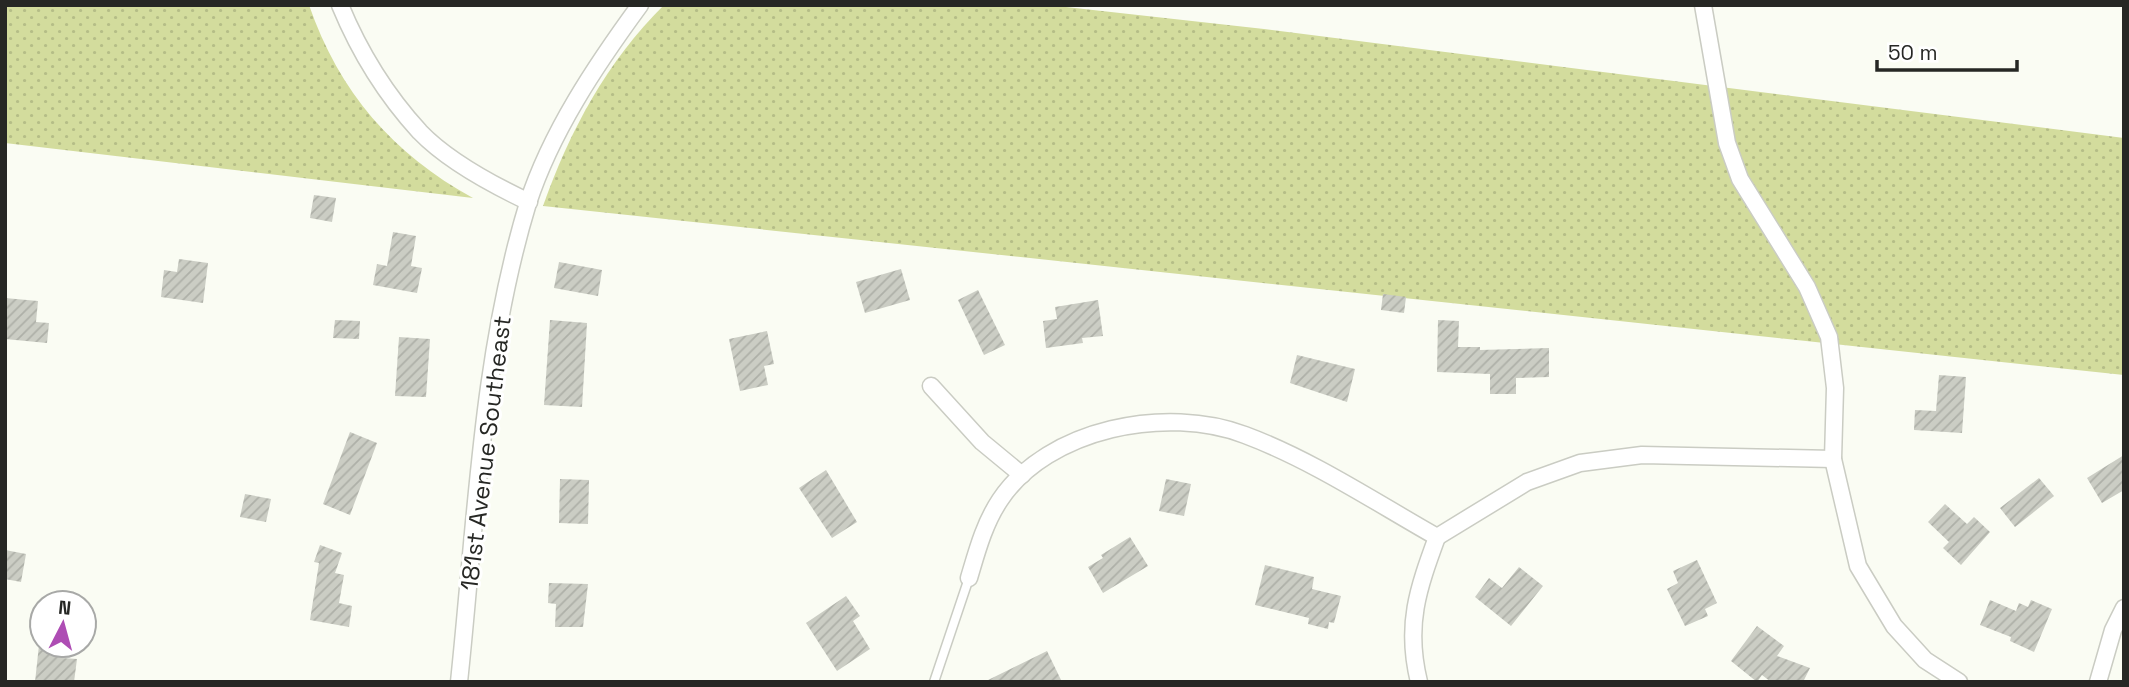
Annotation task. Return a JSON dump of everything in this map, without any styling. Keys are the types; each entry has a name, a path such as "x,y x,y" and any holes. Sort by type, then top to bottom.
{"street":[{"path":"340,5 355,41 374,72 422,133 485,181 529,202"},
{"name":"181st Avenue Southeast","path":"459,682 492,364 529,202 552,147 583,89 640,5"},
{"path":"1703,5 1727,142 1740,179 1808,287 1829,337 1835,388 1833,459 1858,566 1894,626 1925,660 1959,682"},
{"path":"931,386 982,442 1022,475"},
{"path":"969,578 986,522 1002,497 1022,475 1048,452 1082,436 1130,426 1204,426 1244,434 1319,470 1437,537"},
{"path":"1419,682 1414,660 1412,621 1418,590 1437,537 1527,482 1580,463 1642,455 1833,459"},
{"path":"2098,682 2113,630 2124,608"}],"lane":[{"path":"934,682 969,578"}],"green space":[{"path":"5,5 309,5 336,66 372,118 418,162 473,198 5,143"},
{"path":"664,5 1048,5 1264,29 2124,138 2124,375 543,206 565,151 592,99 625,50"}],"building":[{"path":"314,195 336,198 332,222 310,218"},
{"path":"393,232 416,236 411,266 422,268 417,293 373,285 377,264 387,266"},
{"path":"179,259 208,263 203,303 161,297 164,270 177,272"},
{"path":"559,262 602,270 598,296 554,288"},
{"path":"901,269 910,300 865,313 856,282"},
{"path":"978,290 1005,345 984,355 958,300"},
{"path":"1383,294 1406,297 1404,313 1381,310"},
{"path":"5,298 38,301 36,322 49,323 47,343 5,339"},
{"path":"1098,300 1103,336 1082,338 1083,343 1046,348 1043,321 1057,319 1055,307"},
{"path":"335,320 360,321 359,339 333,338"},
{"path":"550,320 587,323 582,407 544,405"},
{"path":"1438,320 1459,321 1458,347 1480,347 1480,350 1549,348 1549,377 1516,378 1516,394 1490,394 1490,374 1437,372"},
{"path":"767,331 774,364 764,366 768,385 740,391 729,339"},
{"path":"399,337 430,339 426,397 395,396"},
{"path":"1297,355 1355,369 1347,402 1290,383"},
{"path":"1939,375 1966,377 1962,433 1914,430 1915,410 1936,411"},
{"path":"350,432 377,443 350,515 323,504"},
{"path":"2124,455 2124,490 2102,503 2087,478"},
{"path":"826,470 857,522 832,538 799,488"},
{"path":"2039,478 2054,496 2015,527 2000,508"},
{"path":"560,479 589,480 588,524 559,523"},
{"path":"1166,479 1191,484 1184,516 1159,511"},
{"path":"245,494 271,499 266,522 240,517"},
{"path":"1945,504 1967,524 1974,517 1990,532 1961,565 1943,548 1949,542 1928,522"},
{"path":"1130,537 1148,566 1103,593 1088,567 1103,558 1101,555"},
{"path":"320,545 342,553 335,573 344,575 339,603 352,606 349,627 310,620 319,563 314,562"},
{"path":"5,550 26,554 21,582 5,579"},
{"path":"1697,560 1717,603 1705,609 1708,616 1685,626 1667,589 1678,583 1673,571"},
{"path":"1265,565 1314,577 1312,589 1341,596 1334,623 1329,622 1328,629 1308,624 1309,618 1255,605"},
{"path":"1519,567 1543,586 1511,626 1475,597 1489,578 1502,588"},
{"path":"549,583 588,584 583,627 555,627 556,604 548,603"},
{"path":"846,596 860,616 853,621 870,649 837,671 806,623"},
{"path":"1990,600 2016,611 2019,603 2028,607 2031,600 2052,609 2034,652 2010,641 2011,637 1980,625"},
{"path":"1757,626 1784,646 1777,656 1810,668 1803,682 1771,682 1762,675 1757,682 1731,661"},
{"path":"1047,651 1062,682 984,682"},
{"path":"37,659 77,659 74,682 35,682"}]}
